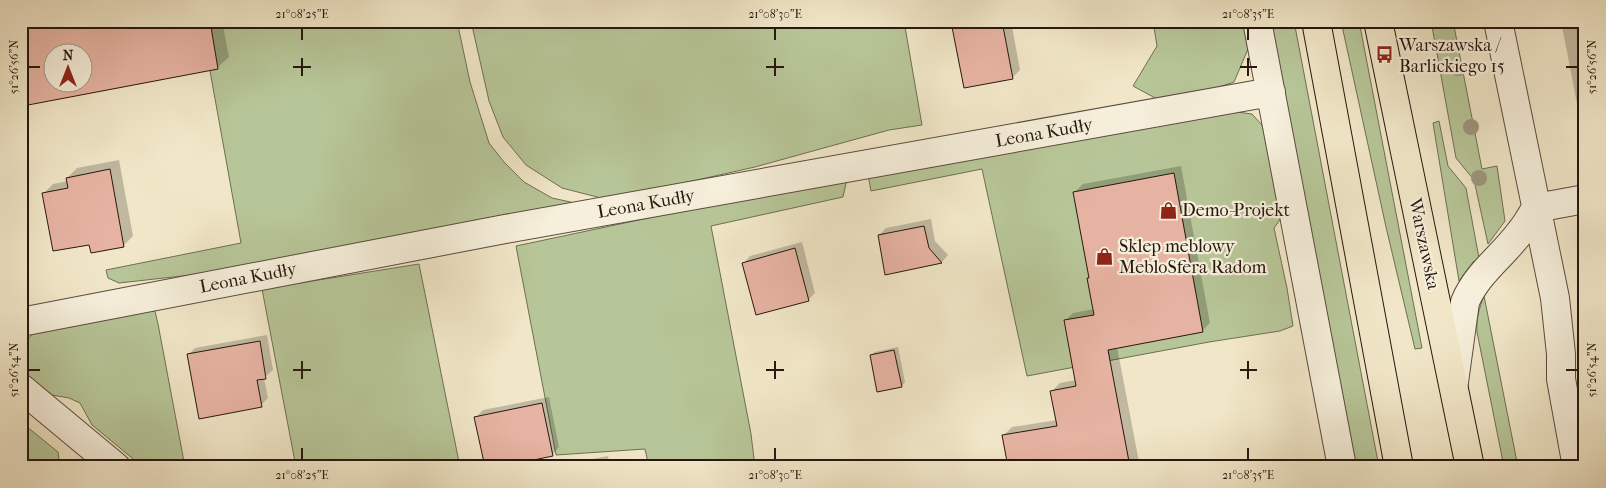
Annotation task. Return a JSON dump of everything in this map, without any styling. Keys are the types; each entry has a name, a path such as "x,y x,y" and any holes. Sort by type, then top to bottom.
{"main road":[{"path":"1316,21 1399,467"},
{"name":"Warszawska","path":"1378,21 1470,467"}],"street":[{"path":"1257,21 1342,467"},
{"path":"1498,21 1554,298 1561,354 1561,379 1577,467"},
{"name":"Leona Kudły","path":"21,322 505,229 1271,92"},
{"path":"1453,384 1465,302 1470,291 1487,268 1521,232 1536,208 1585,199"},
{"path":"21,388 116,467"}],"green space":[{"path":"201,21 457,21 470,82 489,143 504,162 524,182 552,198 575,203 406,239 200,274 119,283 108,278 106,270 241,243"},
{"path":"471,21 904,21 922,125 889,130 755,167 639,193 601,198 562,188 526,165 503,137 489,101"},
{"path":"1153,21 1243,21 1248,49 1234,82 1213,89 1157,99 1133,86 1157,46"},
{"path":"1270,21 1294,21 1379,467 1356,467"},
{"path":"1341,21 1359,21 1422,348 1415,349"},
{"path":"1431,21 1453,21 1482,169 1497,166 1505,221 1488,244 1474,180 1456,158"},
{"path":"1230,111 1252,114 1262,125 1269,148 1282,217 1274,228 1293,326 1280,331 1209,342 1027,376 982,169 871,191 868,175"},
{"path":"1439,121 1448,166 1466,188 1479,258 1473,262 1459,281 1433,123"},
{"path":"847,179 843,197 711,226 751,434 755,467 649,467 645,449 556,455 516,246 738,199"},
{"path":"419,264 460,467 296,467 262,289"},
{"path":"1484,296 1518,467 1504,467 1477,332 1478,314"},
{"path":"154,307 185,467 143,467 92,425 80,403 69,398 52,395 27,376 21,364 21,346 36,331"},
{"path":"21,422 58,452 60,467 21,467"}],"building":[{"path":"21,21 210,21 218,69 28,105 21,72"},
{"path":"983,21 1002,21 1013,79 964,88 952,27"},
{"path":"110,169 124,247 91,253 89,245 53,251 42,193 68,188 66,178"},
{"path":"1174,173 1203,332 1108,350 1130,467 1008,467 1002,435 1057,426 1050,391 1076,386 1064,320 1094,315 1073,192"},
{"path":"924,226 929,248 942,263 885,275 878,235"},
{"path":"795,248 809,301 756,315 742,263"},
{"path":"260,341 266,379 257,380 262,407 199,419 187,354"},
{"path":"894,350 902,387 877,392 870,355"},
{"path":"542,403 553,456 500,467 485,467 474,417"}],"place":[{"name":"Warszawska / Barlickiego 15","path":"1385,55"},
{"name":"Demo-Projekt","path":"1168,210"},
{"name":"Sklep meblowy MebloSfera Radom","path":"1105,256"}]}
